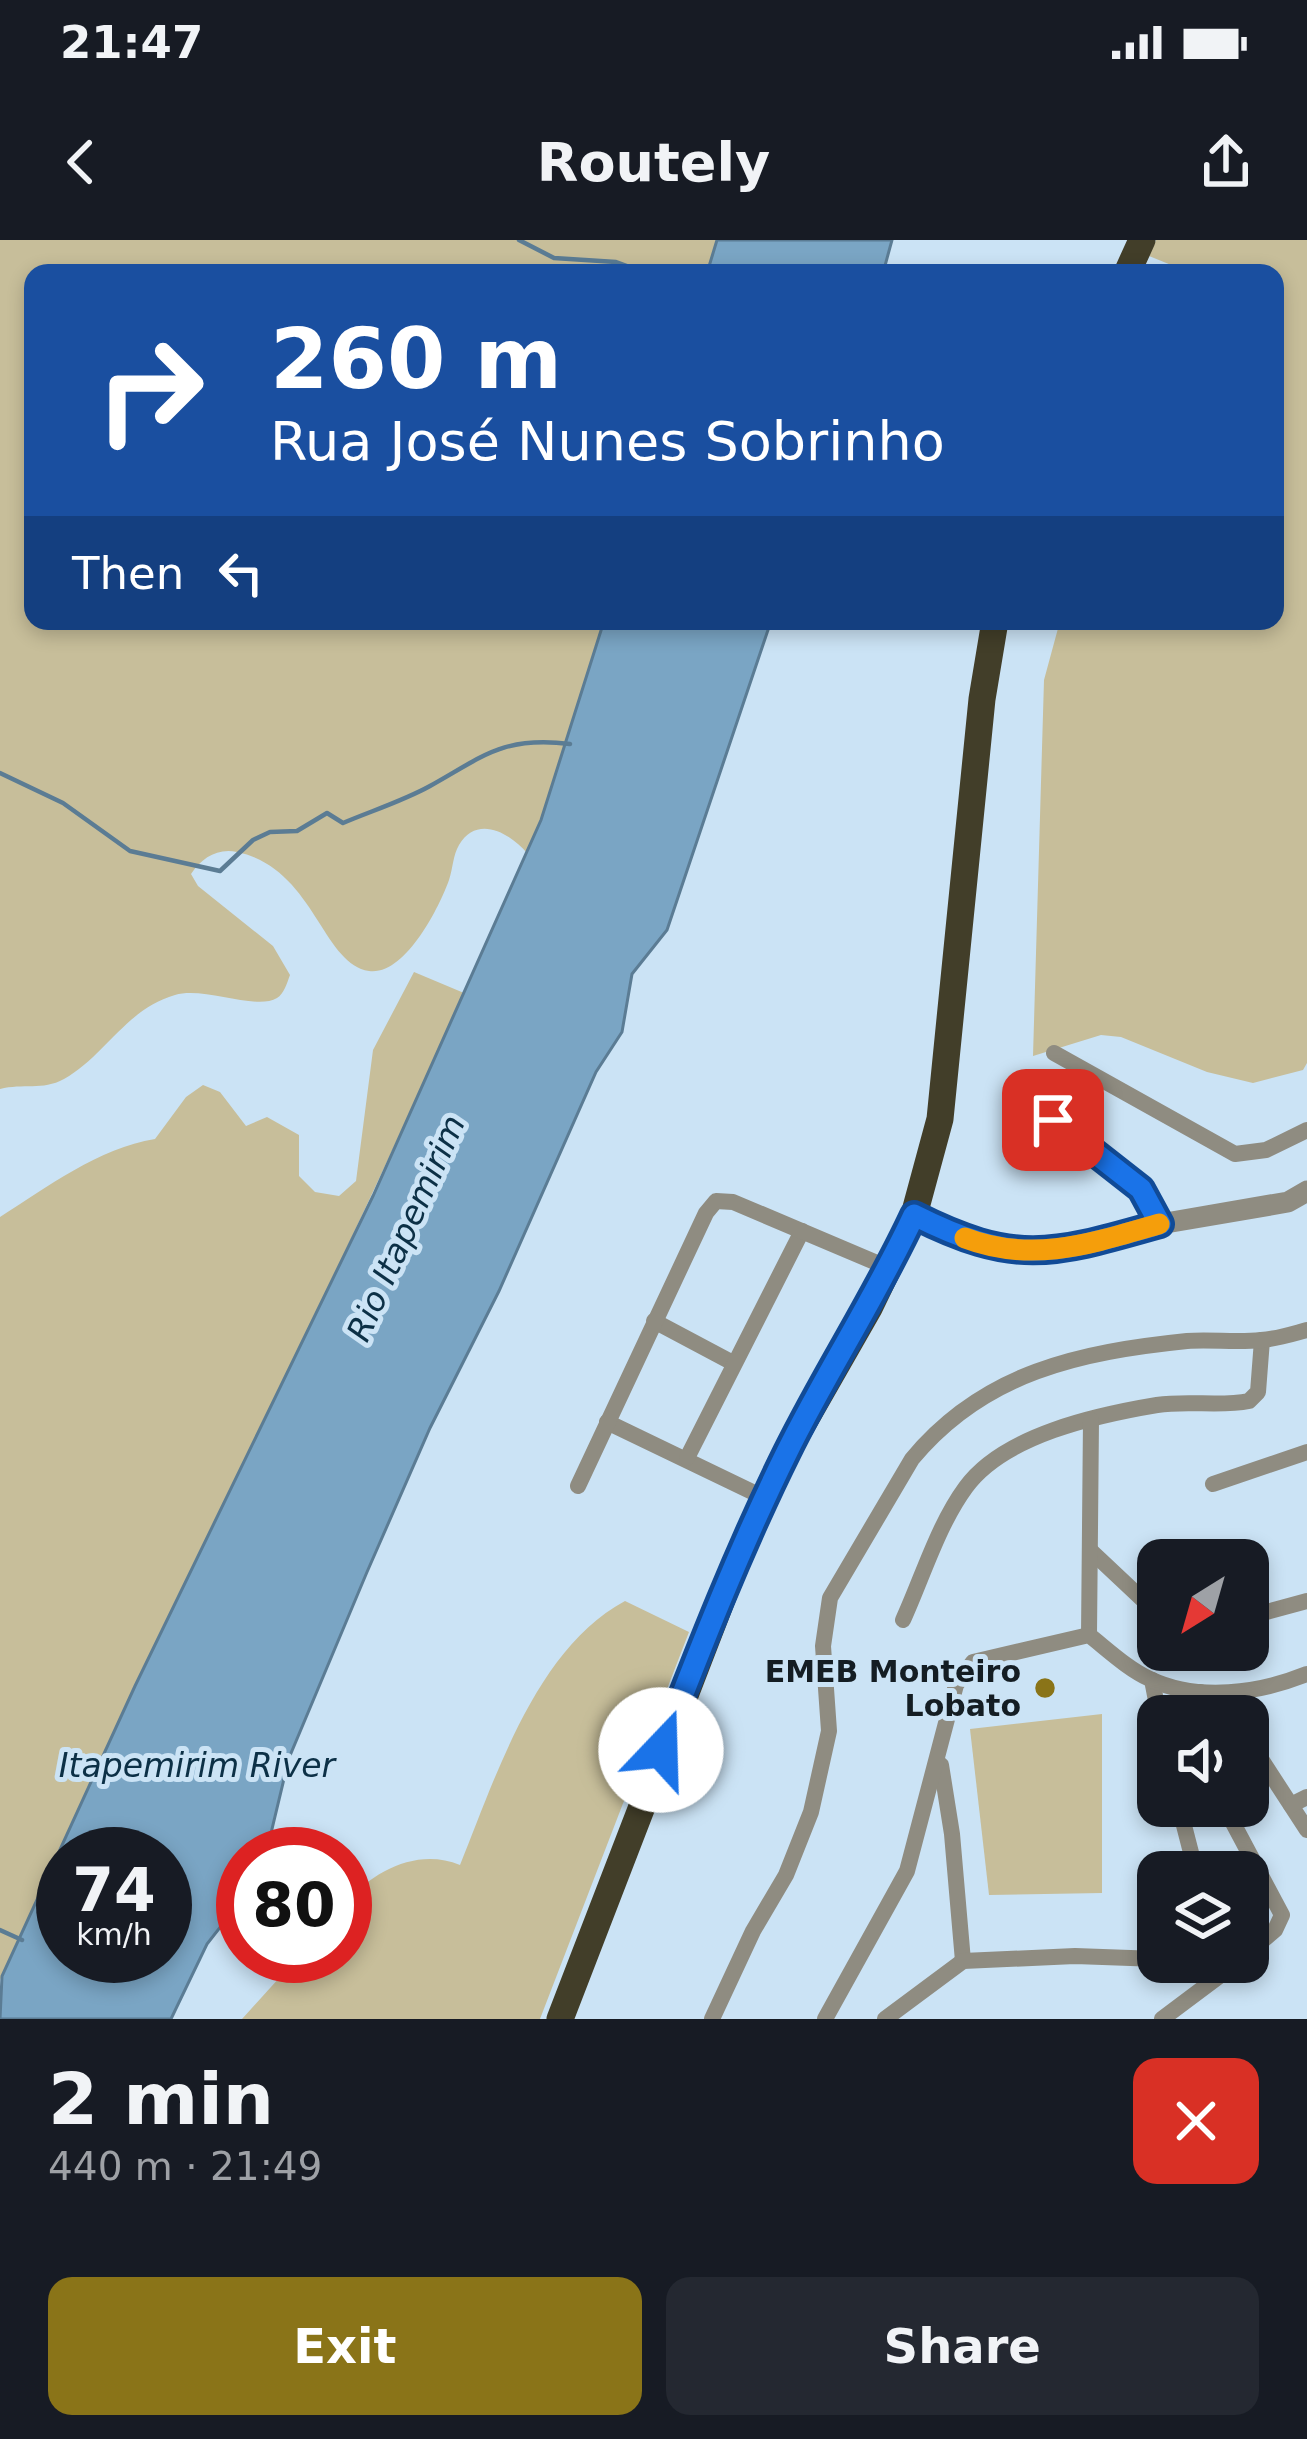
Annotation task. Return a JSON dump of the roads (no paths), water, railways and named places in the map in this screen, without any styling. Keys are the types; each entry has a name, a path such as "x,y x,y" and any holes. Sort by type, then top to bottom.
{"highway":[{"path":"560,2019 709,1627 765,1498 914,1215 940,1119 982,699 994,630"}],"street":[{"path":"1054,1053 1234,1154 1266,1150 1307,1130"},
{"path":"1053,1120 1141,1189 1160,1224"},
{"path":"914,1215 977,1243 1045,1253 1160,1224 1288,1202 1307,1191"},
{"path":"578,1486 706,1213 716,1201 733,1202 889,1268"},
{"path":"687,1459 802,1231"},
{"path":"654,1322 733,1363"},
{"path":"712,2019 752,1931 786,1875 811,1812 829,1731 824,1646 830,1598 912,1459 973,1402 1030,1371 1191,1341 1262,1340 1307,1330"},
{"path":"903,1620 952,1509 989,1462 1015,1445 1090,1420 1171,1404 1250,1401 1258,1392 1262,1340"},
{"path":"1089,1635 1090,1420"},
{"path":"607,1422 765,1498"},
{"path":"1214,1484 1307,1454"},
{"path":"1091,1551 1137,1594"},
{"path":"1269,1611 1307,1601"},
{"path":"825,2019 907,1871 956,1685 965,1667 983,1658 1089,1635 1152,1680 1205,1692 1252,1690 1307,1674"},
{"path":"1152,1680 1155,1695"},
{"path":"1205,1692 1208,1695"},
{"path":"939,1758 952,1834 963,1961"},
{"path":"1269,1765 1299,1801 1307,1830"},
{"path":"1269,1891 1282,1915 1269,1935"},
{"path":"885,2019 963,1961 1137,1958"},
{"path":"1162,2019 1209,1983"}],"water":[{"path":"717,240 892,240 885,264 710,264"},
{"name":"Itapemirim River","path":"601,630 768,630 667,930 632,974 622,1032 596,1072 499,1291 430,1428 289,1758 272,1827 216,1827 216,1932 192,1975 192,1827 70,1827 373,1196 541,820"},
{"name":"Itapemirim River","path":"36,1902 36,1983 188,1983 171,2019 0,2019 2,1976"}],"waterway":[{"path":"519,240 554,258 621,264"},
{"path":"0,773 63,803 130,851 220,871 253,840 270,832 297,831 327,813 343,823 510,746 570,744"},
{"path":"0,1930 22,1940"}],"place":[{"name":"EMEB Monteiro Lobato","path":"1045,1688"}],"water label":[{"name":"Rio Itapemirim","path":"406,1228"}]}
